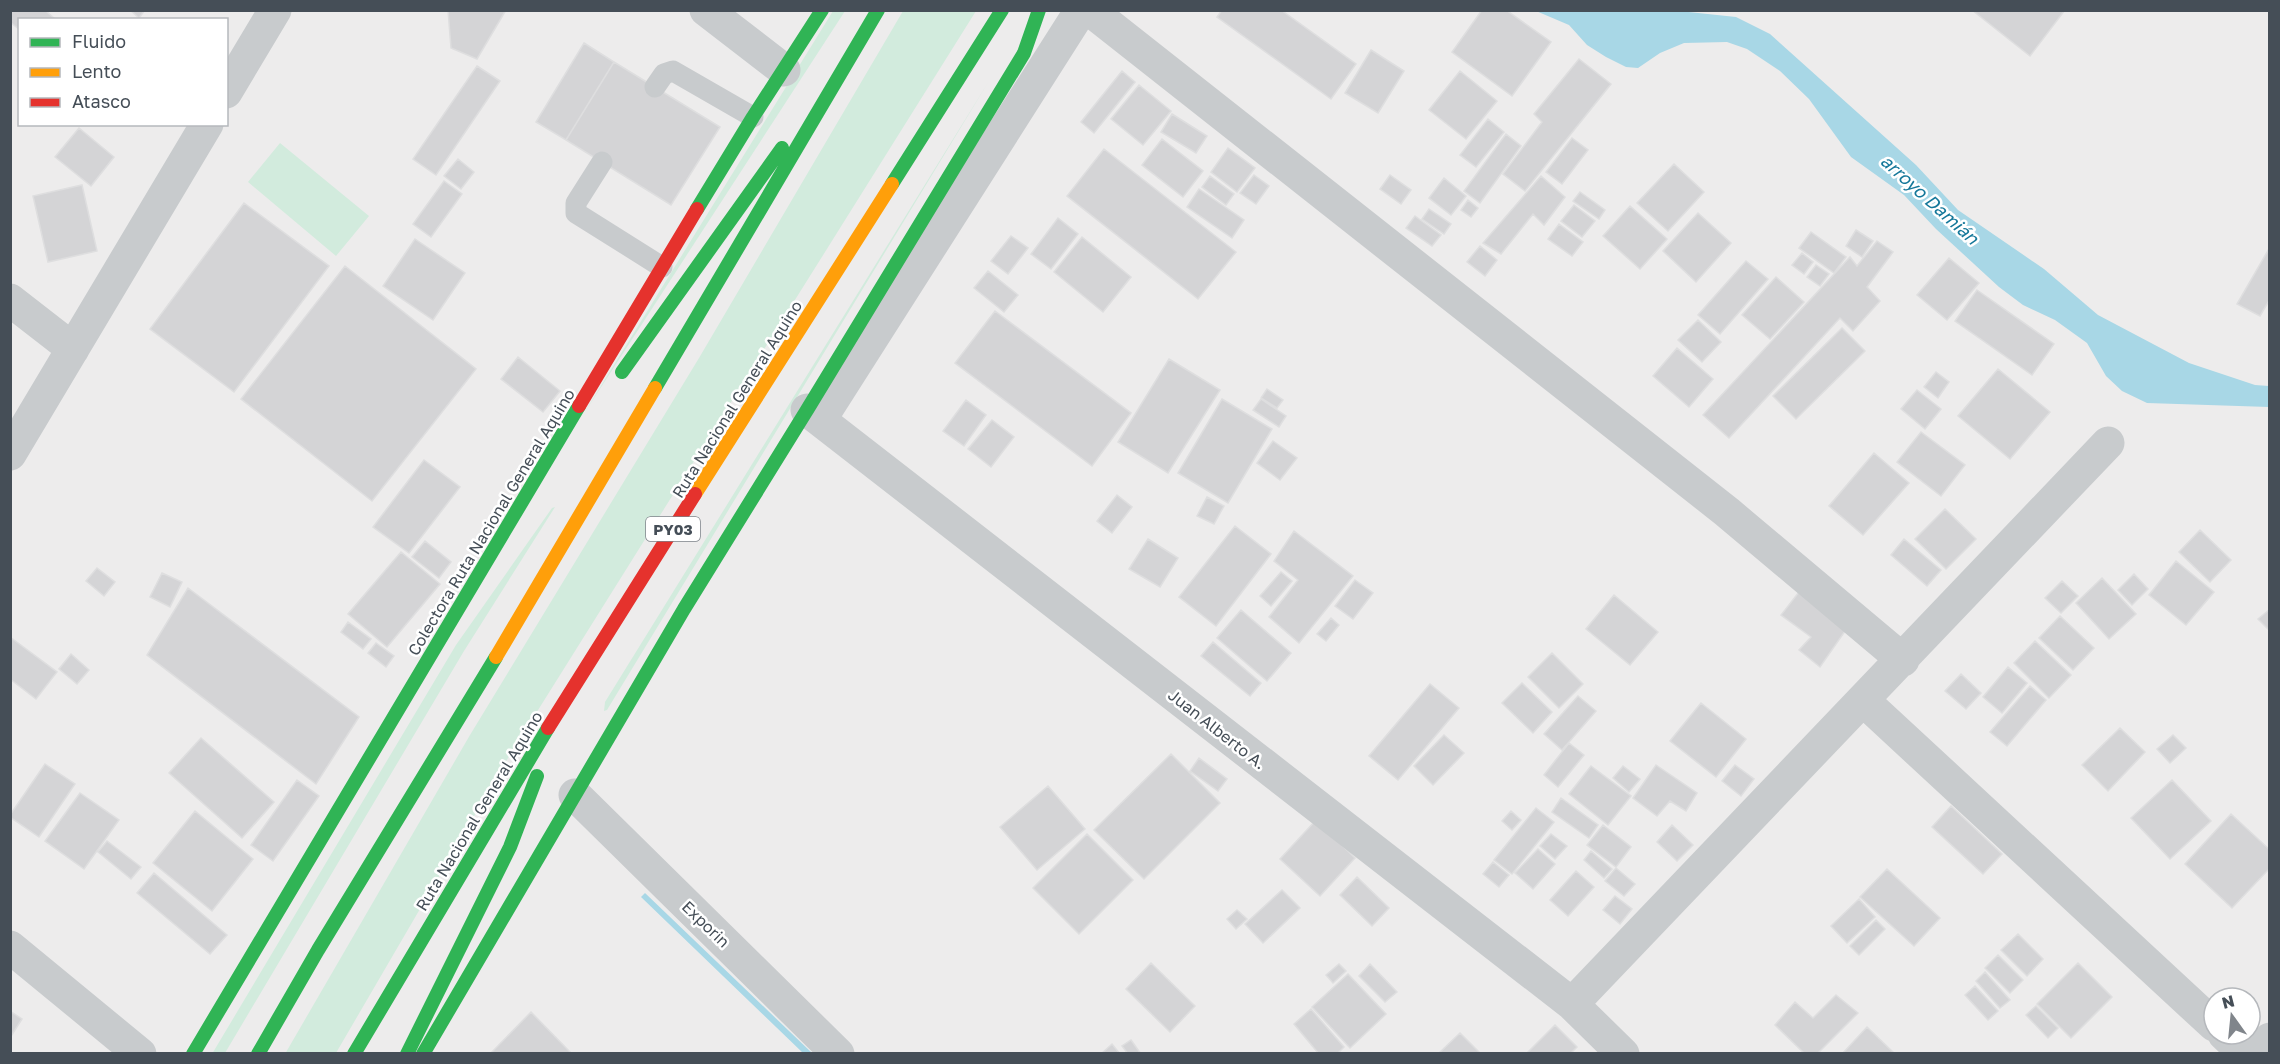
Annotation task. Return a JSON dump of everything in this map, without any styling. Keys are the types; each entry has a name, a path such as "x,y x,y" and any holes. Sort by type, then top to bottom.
{"main road":[{"name":"Colectora Ruta Nacional General Aquino","path":"193,1053 662,267 753,117 822,10"},
{"path":"258,1053 318,950 464,712 878,10"},
{"name":"Ruta Nacional General Aquino","path":"354,1053 568,695 1002,10"},
{"name":"PY03","path":"423,1053 684,609 813,415 1024,53 1039,10"},
{"path":"615,381 863,34"},
{"path":"484,564 581,429"},
{"path":"407,1053 510,847 568,695"}],"street":[{"path":"228,90 275,10"},
{"path":"706,10 784,70"},
{"path":"813,415 1082,10"},
{"path":"1090,10 1727,512 1903,660"},
{"path":"10,454 206,126"},
{"path":"10,300 73,349"},
{"name":"Juan Alberto A.","path":"813,415 1572,1004 1623,1053"},
{"path":"1572,1004 1864,701 2108,443"},
{"path":"1864,701 2202,1014"},
{"name":"Exporin","path":"574,795 838,1053"},
{"path":"10,947 132,1051"},
{"path":"2256,1053 2270,1039"}],"lane":[{"path":"655,87 664,74 673,71 753,117"},
{"path":"602,162 576,203 576,213 662,267"}],"green space":[{"path":"833,11 845,11 583,415"},
{"path":"903,11 976,11 508,758 336,1053 285,1054 470,735 699,358"},
{"path":"989,81 607,710 604,711 605,702"},
{"path":"280,143 369,216 336,256 248,182"},
{"path":"555,507 464,651 225,1053 212,1054 456,645 552,508"}],"water":[{"name":"arroyo Damián","path":"1536,11 1679,11 1736,17 1770,34 1916,165 1958,210 2044,269 2098,315 2189,363 2255,385 2269,386 2269,407 2147,403 2122,391 2106,376 2087,343 2055,320 2023,305 1999,287 1936,229 1904,195 1851,157 1809,99 1780,71 1747,49 1727,42 1684,43 1660,53 1638,68 1626,67 1587,45 1569,25"},
{"path":"645,893 812,1053 803,1053 641,897"}],"building":[{"path":"10,10 45,10 54,18 18,18 18,28 10,22"},
{"path":"130,10 145,10 139,18"},
{"path":"448,10 506,10 477,59 451,48"},
{"path":"1222,10 1281,10 1356,64 1331,99 1217,17"},
{"path":"1482,10 1506,10 1551,42 1512,96 1452,52"},
{"path":"1972,10 2065,10 2030,56"},
{"path":"584,43 614,62 566,140 536,122"},
{"path":"1371,50 1404,71 1378,113 1345,93"},
{"path":"1579,59 1611,84 1525,191 1503,174 1542,122 1534,114"},
{"path":"614,62 720,127 671,205 566,140"},
{"path":"477,66 500,81 436,175 413,159"},
{"path":"1122,71 1135,82 1094,133 1081,122"},
{"path":"1460,71 1497,101 1466,139 1429,110"},
{"path":"1139,85 1171,111 1143,145 1111,119"},
{"path":"1172,114 1207,136 1196,153 1161,132"},
{"path":"1488,119 1504,132 1476,167 1460,155"},
{"path":"79,128 114,157 91,186 55,157"},
{"path":"1506,134 1521,146 1480,203 1464,191"},
{"path":"1572,138 1588,150 1562,184 1546,172"},
{"path":"1162,139 1203,171 1183,197 1142,165"},
{"path":"1228,148 1255,168 1237,192 1211,172"},
{"path":"1104,149 1236,252 1198,299 1067,196"},
{"path":"458,159 474,172 461,189 444,176"},
{"path":"1674,164 1704,192 1668,231 1637,203"},
{"path":"1254,175 1269,186 1256,204 1240,193"},
{"path":"1390,175 1411,190 1401,204 1380,189"},
{"path":"1210,176 1234,194 1226,205 1202,187"},
{"path":"1541,176 1565,197 1544,225 1533,214 1501,254 1483,243"},
{"path":"1444,178 1466,196 1451,215 1429,198"},
{"path":"444,181 462,194 431,237 413,224"},
{"path":"82,185 97,251 48,262 33,196"},
{"path":"1199,189 1244,220 1232,238 1187,207"},
{"path":"1580,192 1605,210 1599,219 1573,201"},
{"path":"1468,200 1478,208 1471,217 1461,210"},
{"path":"244,203 329,266 234,392 150,329"},
{"path":"1574,205 1595,221 1582,237 1561,221"},
{"path":"1630,206 1667,239 1640,269 1603,236"},
{"path":"1429,209 1451,224 1444,234 1422,219"},
{"path":"1698,213 1731,243 1696,282 1663,251"},
{"path":"1415,216 1441,235 1432,246 1406,228"},
{"path":"1058,218 1078,234 1051,269 1031,254"},
{"path":"1559,224 1583,242 1572,256 1548,239"},
{"path":"1856,230 1873,241 1862,257 1846,246"},
{"path":"1811,232 1846,257 1834,273 1799,248"},
{"path":"1011,236 1028,248 1008,274 991,261"},
{"path":"1082,237 1131,277 1103,312 1054,272"},
{"path":"415,239 465,273 433,320 383,286"},
{"path":"1877,241 1893,252 1867,287 1880,301 1853,331 1840,318 1729,438 1703,415 1850,257 1857,266"},
{"path":"1480,246 1497,260 1485,276 1467,262"},
{"path":"2270,247 2270,299 2260,316 2237,304"},
{"path":"1802,253 1813,262 1804,274 1792,265"},
{"path":"1949,258 1979,283 1947,320 1917,295"},
{"path":"1746,261 1768,279 1720,334 1698,315"},
{"path":"1816,265 1829,274 1820,286 1807,277"},
{"path":"345,266 476,369 372,501 241,399"},
{"path":"988,271 1018,295 1004,312 974,288"},
{"path":"1776,277 1804,302 1770,339 1742,315"},
{"path":"1977,290 2054,344 2032,375 1955,321"},
{"path":"995,311 1131,413 1092,466 955,363"},
{"path":"1698,320 1721,342 1702,362 1678,340"},
{"path":"1842,328 1865,351 1796,419 1773,396"},
{"path":"1677,348 1713,379 1689,407 1653,376"},
{"path":"518,357 560,391 543,412 501,379"},
{"path":"1169,359 1220,390 1168,473 1118,442"},
{"path":"1998,369 2050,412 2010,459 1958,416"},
{"path":"1936,372 1949,382 1938,398 1924,387"},
{"path":"1267,389 1283,400 1277,408 1261,398"},
{"path":"1917,390 1941,409 1925,429 1901,409"},
{"path":"1222,399 1272,429 1228,503 1178,473"},
{"path":"1261,399 1286,416 1279,427 1253,410"},
{"path":"966,400 986,415 964,446 943,431"},
{"path":"992,420 1014,437 991,467 968,449"},
{"path":"1921,432 1965,465 1941,496 1897,462"},
{"path":"1273,441 1297,458 1280,480 1257,463"},
{"path":"1874,453 1909,483 1863,535 1829,506"},
{"path":"424,460 460,487 409,553 373,527"},
{"path":"1117,495 1132,507 1112,533 1097,521"},
{"path":"1207,497 1224,506 1214,524 1197,516"},
{"path":"1945,509 1976,539 1946,569 1915,539"},
{"path":"1235,526 1271,554 1216,626 1179,597"},
{"path":"2200,530 2231,560 2210,582 2179,552"},
{"path":"1294,531 1353,576 1299,643 1269,617 1298,580 1274,561"},
{"path":"1148,539 1178,558 1160,587 1129,569"},
{"path":"1904,539 1941,570 1927,586 1891,555"},
{"path":"425,541 451,562 439,578 412,557"},
{"path":"401,552 440,584 387,647 348,614"},
{"path":"2176,561 2214,592 2186,625 2149,595"},
{"path":"97,568 115,582 104,596 86,581"},
{"path":"1281,572 1292,581 1271,606 1260,596"},
{"path":"162,573 182,582 170,607 150,597"},
{"path":"2134,574 2148,589 2132,605 2118,590"},
{"path":"2102,578 2136,614 2109,639 2076,603"},
{"path":"1355,580 1373,593 1353,619 1335,606"},
{"path":"2062,581 2078,596 2061,613 2045,598"},
{"path":"188,588 359,717 316,784 147,655"},
{"path":"1799,592 1848,627 1820,667 1799,650 1811,637 1781,615"},
{"path":"1614,595 1658,632 1630,665 1586,629"},
{"path":"2270,609 2270,631 2258,619"},
{"path":"1241,610 1291,653 1267,681 1217,638"},
{"path":"2060,616 2094,648 2073,670 2039,638"},
{"path":"1331,618 1339,625 1326,641 1317,634"},
{"path":"348,622 371,639 363,649 341,632"},
{"path":"10,637 57,672 36,699 10,679"},
{"path":"2035,641 2071,675 2049,698 2014,663"},
{"path":"1213,642 1261,683 1250,696 1201,656"},
{"path":"376,643 394,656 386,667 368,653"},
{"path":"1552,653 1583,684 1559,708 1528,677"},
{"path":"71,654 89,670 77,684 59,669"},
{"path":"2008,667 2027,683 2002,713 1983,697"},
{"path":"1961,674 1981,693 1966,709 1945,691"},
{"path":"1522,683 1552,712 1533,733 1502,703"},
{"path":"1430,684 1459,708 1398,780 1369,756"},
{"path":"2030,686 2046,700 2007,746 1990,732"},
{"path":"1578,696 1596,711 1562,750 1544,734"},
{"path":"1701,703 1746,739 1716,777 1670,741"},
{"path":"2120,728 2145,752 2108,791 2082,765"},
{"path":"1444,735 1464,753 1433,785 1414,766"},
{"path":"2173,735 2186,748 2170,763 2157,749"},
{"path":"201,738 274,802 242,838 169,773"},
{"path":"1569,743 1584,755 1558,787 1544,775"},
{"path":"1171,754 1220,803 1144,879 1094,830"},
{"path":"1199,758 1227,779 1218,791 1190,771"},
{"path":"45,764 75,784 39,837 10,815"},
{"path":"1656,765 1697,793 1686,811 1670,801 1657,816 1633,798"},
{"path":"1735,765 1754,779 1741,796 1722,781"},
{"path":"1591,766 1631,796 1608,825 1569,794"},
{"path":"1623,766 1640,779 1629,792 1613,778"},
{"path":"297,780 319,796 273,861 251,845"},
{"path":"2172,780 2211,821 2170,859 2131,818"},
{"path":"1048,786 1085,829 1037,870 1000,827"},
{"path":"80,793 119,820 84,869 45,841"},
{"path":"1561,798 1598,825 1589,838 1552,812"},
{"path":"1951,806 2002,854 1983,874 1932,827"},
{"path":"1536,808 1554,822 1512,874 1494,860"},
{"path":"195,811 253,859 212,911 153,863"},
{"path":"1511,811 1521,820 1512,830 1502,821"},
{"path":"2231,814 2270,850 2270,868 2232,908 2185,864"},
{"path":"1316,820 1355,858 1320,896 1280,859"},
{"path":"1603,825 1631,847 1616,867 1587,845"},
{"path":"1672,825 1693,845 1677,861 1657,842"},
{"path":"1087,834 1133,880 1079,934 1033,888"},
{"path":"1551,834 1567,846 1555,859 1540,846"},
{"path":"107,841 141,867 131,879 98,852"},
{"path":"1538,849 1555,864 1533,889 1515,873"},
{"path":"1591,851 1612,869 1604,878 1584,860"},
{"path":"1493,862 1509,875 1499,887 1483,874"},
{"path":"1616,868 1635,884 1624,896 1605,881"},
{"path":"1887,869 1940,918 1914,946 1860,897"},
{"path":"1576,871 1594,887 1568,916 1550,900"},
{"path":"154,873 227,935 210,954 137,893"},
{"path":"1357,877 1389,908 1372,926 1340,895"},
{"path":"1282,890 1300,908 1263,943 1245,924"},
{"path":"1615,896 1632,909 1620,924 1603,910"},
{"path":"1859,899 1875,917 1847,943 1831,926"},
{"path":"1237,910 1247,919 1236,929 1227,919"},
{"path":"1876,920 1885,929 1859,955 1850,946"},
{"path":"2018,934 2043,959 2027,976 2001,950"},
{"path":"1998,955 2023,980 2010,993 1985,968"},
{"path":"1151,963 1195,1006 1170,1032 1126,989"},
{"path":"2078,963 2112,997 2071,1038 2037,1004"},
{"path":"1339,964 1346,971 1333,983 1326,975"},
{"path":"1370,964 1397,992 1385,1002 1359,976"},
{"path":"1985,972 2010,1000 2000,1008 1976,981"},
{"path":"1348,974 1386,1014 1350,1048 1312,1007"},
{"path":"1975,986 1998,1011 1988,1020 1965,995"},
{"path":"1836,995 1858,1013 1817,1054 1805,1054 1775,1025 1795,1002 1813,1018"},
{"path":"2036,1006 2058,1028 2048,1038 2026,1015"},
{"path":"1311,1009 1344,1047 1337,1054 1319,1054 1294,1024"},
{"path":"10,1011 22,1019 10,1038"},
{"path":"531,1012 572,1054 490,1054"},
{"path":"1555,1025 1577,1047 1570,1054 1526,1054"},
{"path":"1867,1027 1895,1054 1842,1054"},
{"path":"1460,1033 1481,1054 1438,1054"},
{"path":"1131,1040 1141,1054 1128,1054 1122,1046"},
{"path":"1112,1044 1120,1054 1101,1054"}],"traffic: fast":[{"path":"697,209 822,10"},
{"path":"655,388 878,10"},
{"path":"892,184 1002,10"},
{"path":"807,410 1024,53 1039,10"},
{"path":"622,372 782,148"},
{"path":"193,1054 579,406"},
{"path":"423,1054 684,609 807,410"},
{"path":"258,1054 318,950 496,657"},
{"path":"354,1054 548,728"},
{"path":"407,1054 510,847 537,776"}],"traffic: slow":[{"path":"695,494 892,184"},
{"path":"496,657 655,388"}],"traffic: jam":[{"path":"579,406 697,209"},
{"path":"548,728 695,494"}]}
